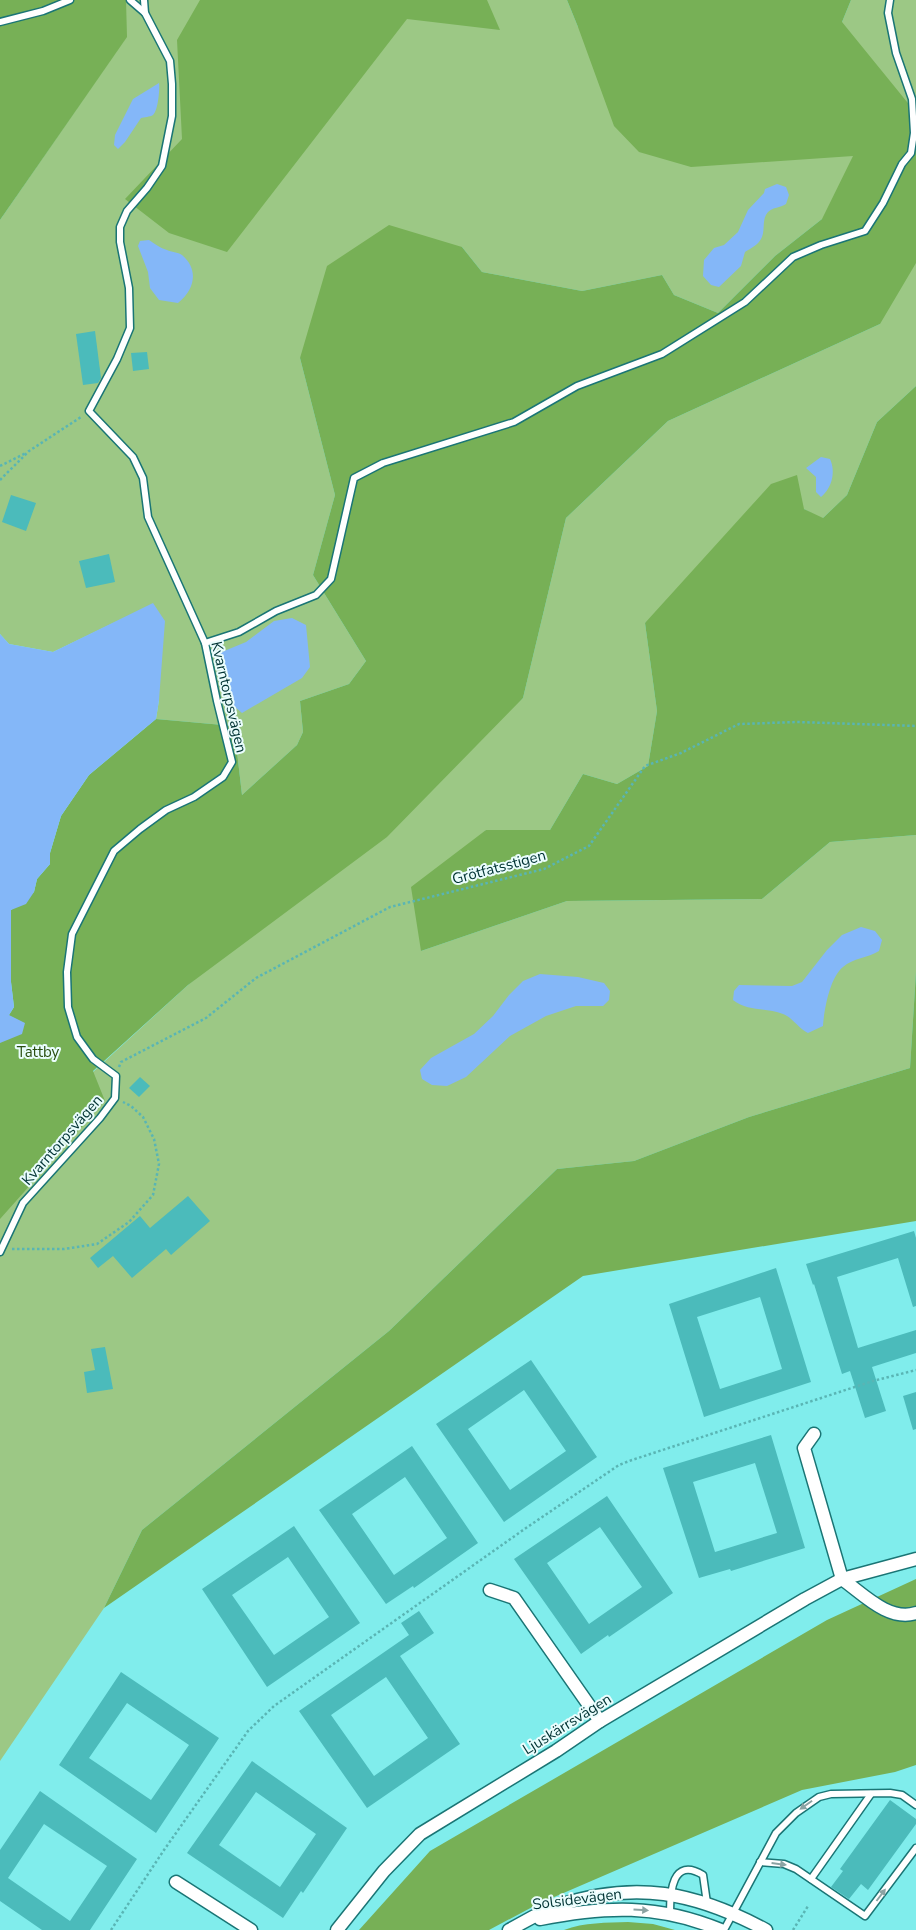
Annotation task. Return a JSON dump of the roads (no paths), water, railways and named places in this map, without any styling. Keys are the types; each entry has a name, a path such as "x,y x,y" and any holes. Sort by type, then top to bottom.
{"street":[{"path":"814,1434 804,1448 842,1580 890,1613 908,1616 916,1613"},
{"name":"Ljuskärrsvägen","path":"337,1930 384,1871 420,1834 556,1751 600,1721 805,1598 842,1580 916,1559"},
{"path":"490,1590 514,1598 600,1721"},
{"path":"176,1882 251,1930"},
{"name":"Solsidevägen","path":"509,1930 555,1907 589,1897 619,1894 670,1894 707,1903 766,1930"},
{"name":"Solsidevägen","path":"523,1922 566,1914 618,1909 670,1913 722,1930"}],"lane":[{"path":"0,22 34,14 70,0"},
{"path":"130,0 145,13"},
{"path":"144,0 145,13"},
{"path":"206,643 239,632 276,611 316,594 331,579 354,478 383,463 514,422 577,386 662,354 745,302 793,257 821,245 865,231 883,203 902,164 911,153 914,132 912,98 896,53 888,13 890,0"},
{"name":"Kvarntorpsvägen","path":"0,1251 24,1203 100,1118 115,1098 116,1076 93,1059 77,1037 68,1007 67,972 72,934 114,852 140,829 166,810 194,797 223,778 232,762 216,701 206,643 148,517 143,478 133,457 89,411 117,359 130,328 130,288 120,242 120,227 126,211 148,188 162,166 172,116 170,61 145,13"},
{"path":"722,1930 776,1833 796,1813 819,1797 831,1794 902,1795 916,1805"},
{"path":"811,1879 871,1794"},
{"path":"760,1862 784,1864 796,1869 865,1916 916,1848"},
{"path":"670,1913 670,1894 676,1875 691,1870 703,1875 707,1903"}],"water":[{"path":"159,83 155,113 152,116 141,118 118,149 114,145 115,135 133,99"},
{"path":"777,184 786,187 789,195 786,204 768,212 761,239 756,245 745,252 741,266 719,287 711,285 703,276 704,260 714,248 724,245 738,232 748,210 764,193 765,189"},
{"path":"149,240 162,248 179,253 191,267 193,279 191,286 184,298 178,303 159,300 150,288 148,272 138,246 140,241"},
{"path":"821,457 830,459 833,474 828,489 821,497 816,492 816,477 806,468"},
{"path":"153,603 165,621 156,719 89,775 61,816 50,853 50,864 37,879 34,892 26,904 11,910 11,982 14,1007 9,1015 25,1023 22,1034 0,1043 0,634 9,644 53,652"},
{"path":"292,618 306,625 310,667 302,678 242,713 228,701 217,654 246,642 274,621"},
{"path":"861,927 875,931 882,940 879,951 851,962 838,972 828,994 823,1026 808,1033 783,1014 751,1008 733,1000 734,991 739,985 792,986 802,982 827,950 842,935"},
{"path":"540,974 578,977 604,983 610,991 609,1000 603,1006 576,1006 546,1016 510,1036 466,1077 447,1086 432,1085 422,1079 420,1070 431,1058 474,1034 493,1016 509,995 523,981"}],"park label":[{"name":"Tattby","path":"38,1052"}]}
